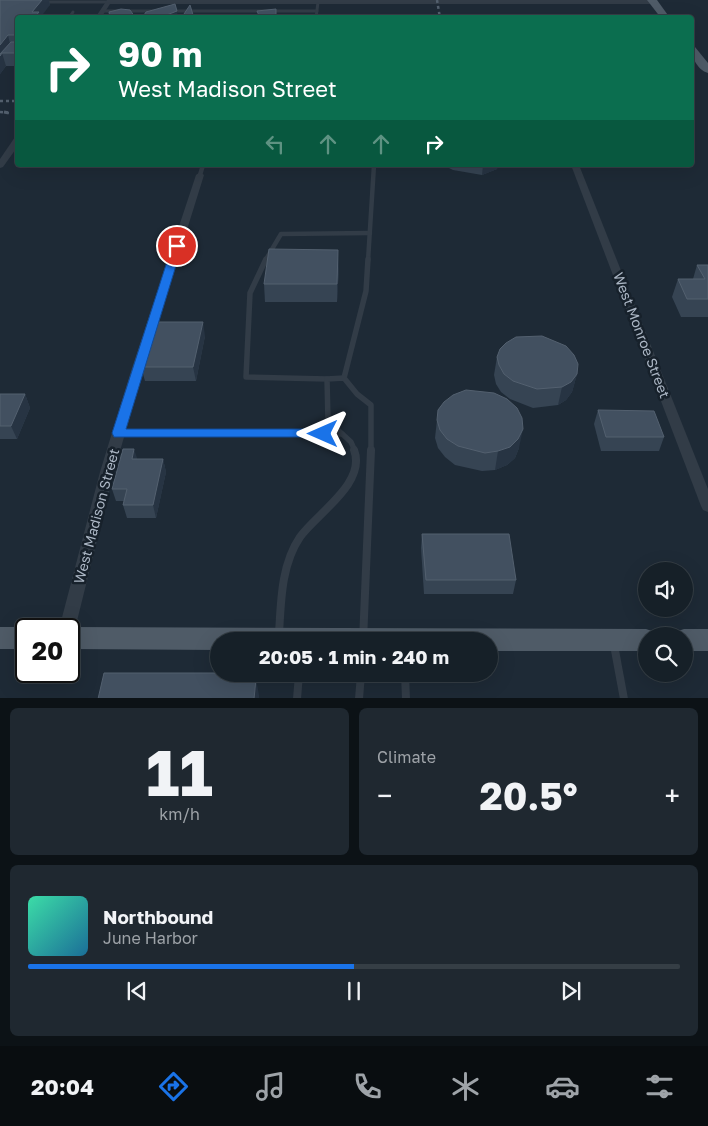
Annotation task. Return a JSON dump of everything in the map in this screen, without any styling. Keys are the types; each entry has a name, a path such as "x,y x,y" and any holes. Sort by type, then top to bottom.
{"main road":[{"path":"653,1 664,15"},
{"path":"694,53 707,68"},
{"path":"80,635 210,638"},
{"path":"0,638 15,638"},
{"path":"498,640 638,640"},
{"path":"693,640 708,640"}],"street":[{"path":"100,15 109,1 653,1"},
{"path":"0,165 15,142"},
{"name":"West Monroe Street","path":"576,167 708,506"},
{"name":"West Madison Street","path":"76,618 118,433 202,170"}],"lane":[{"path":"40,2 109,1"},
{"path":"177,11 180,2"},
{"path":"216,11 219,2"},
{"path":"316,15 318,2"},
{"path":"102,11 317,10"},
{"path":"344,378 366,291 374,167"},
{"path":"344,378 246,377 250,293 259,270 281,234 370,233"},
{"path":"344,378 357,394 371,405 372,434 363,632"},
{"path":"291,632 282,592 288,560 300,538 351,482 356,455 351,442 328,421 327,379"},
{"path":"118,433 342,434"},
{"path":"613,640 624,698"},
{"path":"297,698 298,682"},
{"path":"359,698 360,682"},
{"path":"405,682 406,698"}],"building":[{"path":"0,0 42,0 32,12 39,12 36,15 15,15 15,35 8,35 0,45"},
{"path":"175,4 177,11 167,15 144,15 146,12"},
{"path":"190,5 193,15 183,15"},
{"path":"121,9 130,10 134,15 110,15 109,12"},
{"path":"276,9 276,15 259,15 257,11"},
{"path":"11,42 15,42 15,53 2,53 0,56 0,54"},
{"path":"269,249 338,250 337,284 264,284"},
{"path":"697,265 708,265 708,299 687,299 678,279 705,279"},
{"path":"154,322 203,322 193,367 141,367"},
{"path":"542,336 566,346 574,355 578,364 577,374 571,382 562,387 537,389 513,381 504,374 499,365 497,357 500,349 506,343 516,337"},
{"path":"466,390 494,393 507,399 517,408 522,418 523,429 518,439 510,447 485,453 458,446 447,439 440,430 437,420 438,410 453,395"},
{"path":"0,394 25,394 11,426 0,426"},
{"path":"598,410 654,411 664,437 606,437"},
{"path":"123,449 134,449 132,459 163,459 153,505 123,505 127,489 112,489"},
{"path":"422,534 509,534 516,580 426,580"},
{"path":"104,673 210,673 210,682 256,682 254,698 98,698"}],"railway":[{"path":"437,0 440,15"},
{"path":"0,101 15,101"},
{"path":"0,112 9,113 4,112"}],"route":[{"path":"177,246 118,433 323,434"}]}
